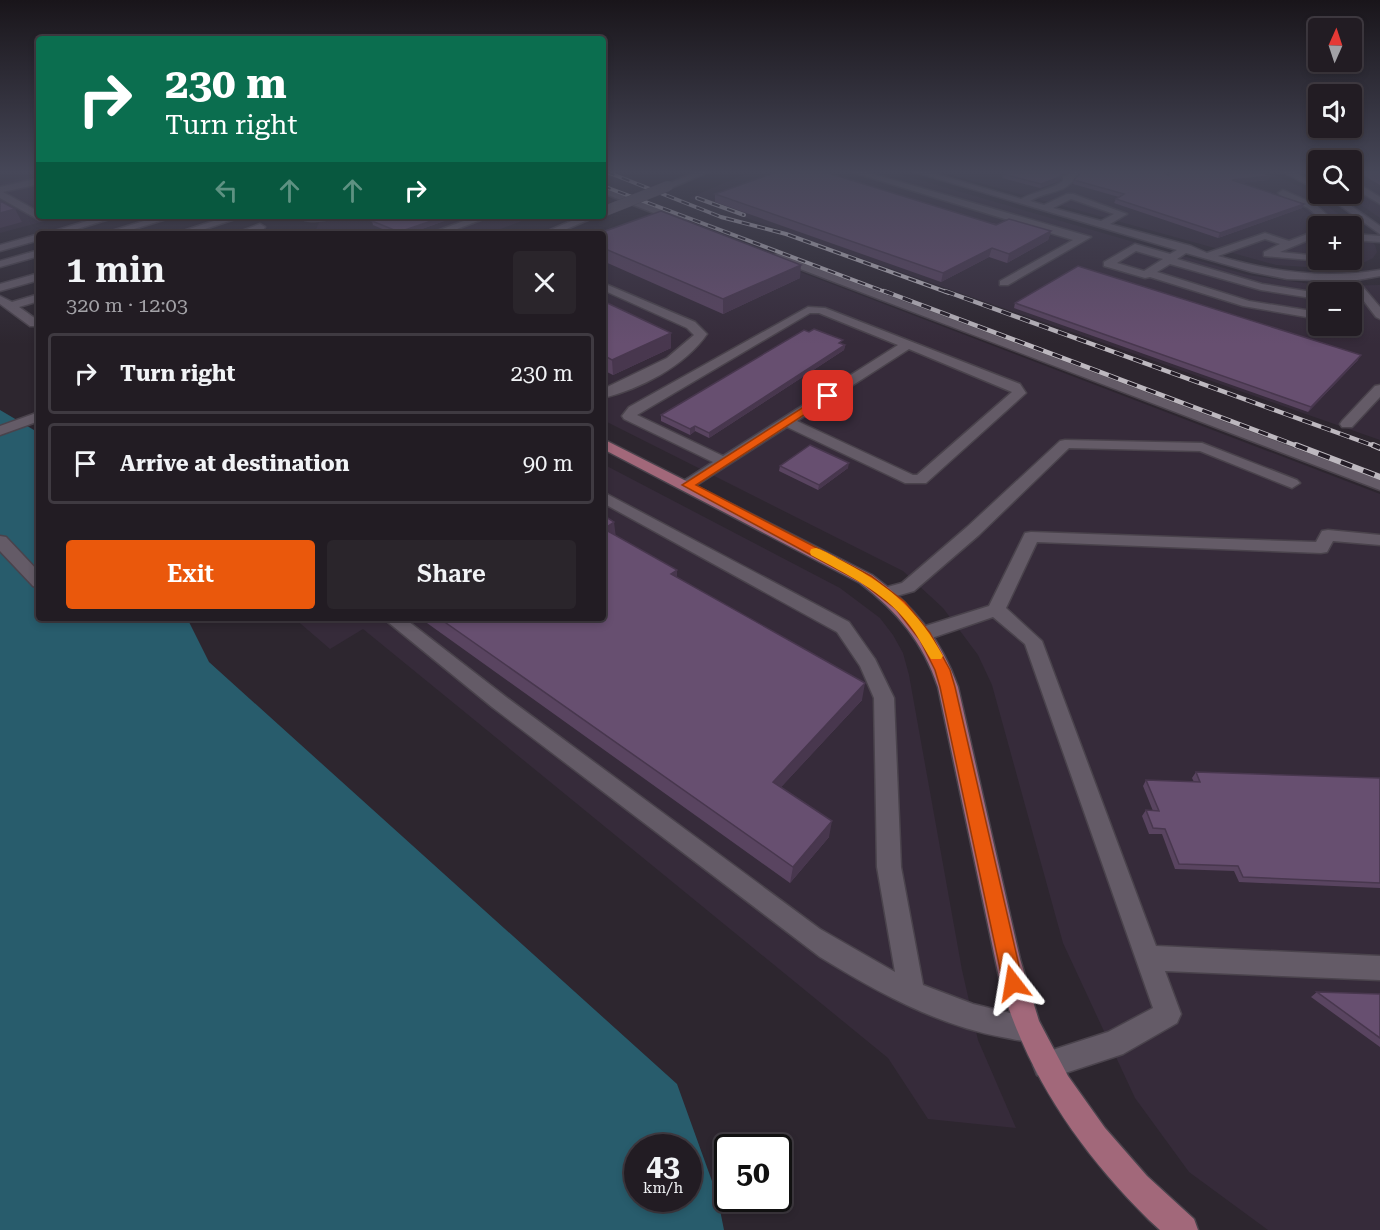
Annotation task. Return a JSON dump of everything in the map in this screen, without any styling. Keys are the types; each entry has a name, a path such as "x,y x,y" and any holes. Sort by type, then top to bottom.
{"main road":[{"path":"606,446 687,485 843,566 886,593 907,612 936,655 948,687 1009,968 1029,1029 1047,1065 1079,1117 1137,1188 1183,1230"}],"street":[{"path":"1050,229 1082,239"},
{"path":"1004,283 1097,229"},
{"path":"1120,229 1261,269 1309,277 1348,278 1380,273"},
{"path":"1210,255 1265,236 1289,244"},
{"path":"1308,237 1268,254 1308,258"},
{"path":"0,248 36,238"},
{"path":"1362,238 1380,239"},
{"path":"1186,248 1170,259 1150,273 1145,275 1108,264 1135,247 1170,259 1262,287 1308,294"},
{"path":"0,264 36,254"},
{"path":"768,254 1380,485"},
{"path":"1150,273 1247,304 1308,313"},
{"path":"0,288 36,277"},
{"path":"1309,277 1312,282"},
{"path":"1348,278 1375,302 1380,315"},
{"path":"606,287 691,325 701,334 688,351 625,386 606,393"},
{"path":"5,303 36,298"},
{"path":"5,303 36,323"},
{"path":"724,462 629,416 634,410 808,310 822,310 1015,387 1019,393 921,480 910,480 788,422"},
{"path":"687,485 908,344"},
{"path":"1347,424 1380,389"},
{"path":"0,431 36,417"},
{"path":"886,593 908,587 973,531 1065,444 1202,447 1292,483"},
{"path":"606,498 843,627 868,664 884,698 889,867 911,993"},
{"path":"923,634 996,610 1031,537 1321,548 1328,535 1380,540"},
{"path":"0,541 36,579"},
{"path":"996,610 1033,641 1168,1014 1113,1044 1047,1065"},
{"path":"396,621 805,933 841,956 911,993 967,1016 1029,1029"},
{"path":"1147,958 1380,968"}],"shaded area":[{"path":"0,229 14,229 0,233"},
{"path":"316,229 499,229 495,231"},
{"path":"689,229 1380,494 1380,1230 1268,1230 1189,1172 1135,1098 1063,943 992,685 978,655 943,608 903,571 606,422 606,231 602,231"},
{"path":"779,229 1090,229 1248,275 1308,284 1308,336 1362,336 1362,285 1380,285 1380,440"},
{"path":"1147,229 1308,229 1308,267 1276,265"},
{"path":"1362,232 1375,245 1377,252 1373,258 1363,263"},
{"path":"606,466 840,588 880,618 903,653 909,675 962,970 978,1040 1016,1128 928,1119 888,1058 363,629 330,649 297,621 606,621"}],"water":[{"path":"0,410 36,431 36,621 188,621 209,662 677,1084 695,1134 624,1134 624,1212 702,1212 702,1153 714,1187 714,1212 720,1212 724,1230 0,1230"}],"building":[{"path":"709,229 801,265 723,299 606,249 605,231"},
{"path":"817,229 1051,231 1009,254 992,248 943,273"},
{"path":"1209,229 1230,229 1220,233"},
{"path":"1078,266 1361,355 1311,407 1015,303"},
{"path":"606,302 671,333 612,360 606,357"},
{"path":"814,329 843,340 839,343 845,345 709,433 695,426 690,429 661,415 804,330 809,332"},
{"path":"810,445 849,463 819,485 780,466"},
{"path":"606,517 614,522 606,528"},
{"path":"606,530 677,570 671,574 865,683 773,782 832,821 793,867 443,621 606,621"},
{"path":"1196,772 1380,778 1380,883 1243,877 1238,866 1179,864 1165,829 1153,828 1146,810 1159,811 1146,780 1200,782"},
{"path":"1317,992 1380,994 1380,1038"}],"railway":[{"path":"719,229 888,293"},
{"path":"768,229 949,293"},
{"path":"884,291 1300,447"},
{"path":"945,291 1377,447"},
{"path":"1296,445 1380,477"},
{"path":"1373,445 1380,448"}],"slow traffic":[{"path":"816,552 866,579 901,606 913,619 936,656"}],"route":[{"path":"828,396 687,485 866,579 901,606 925,637 943,670 948,687 1013,983"}]}
